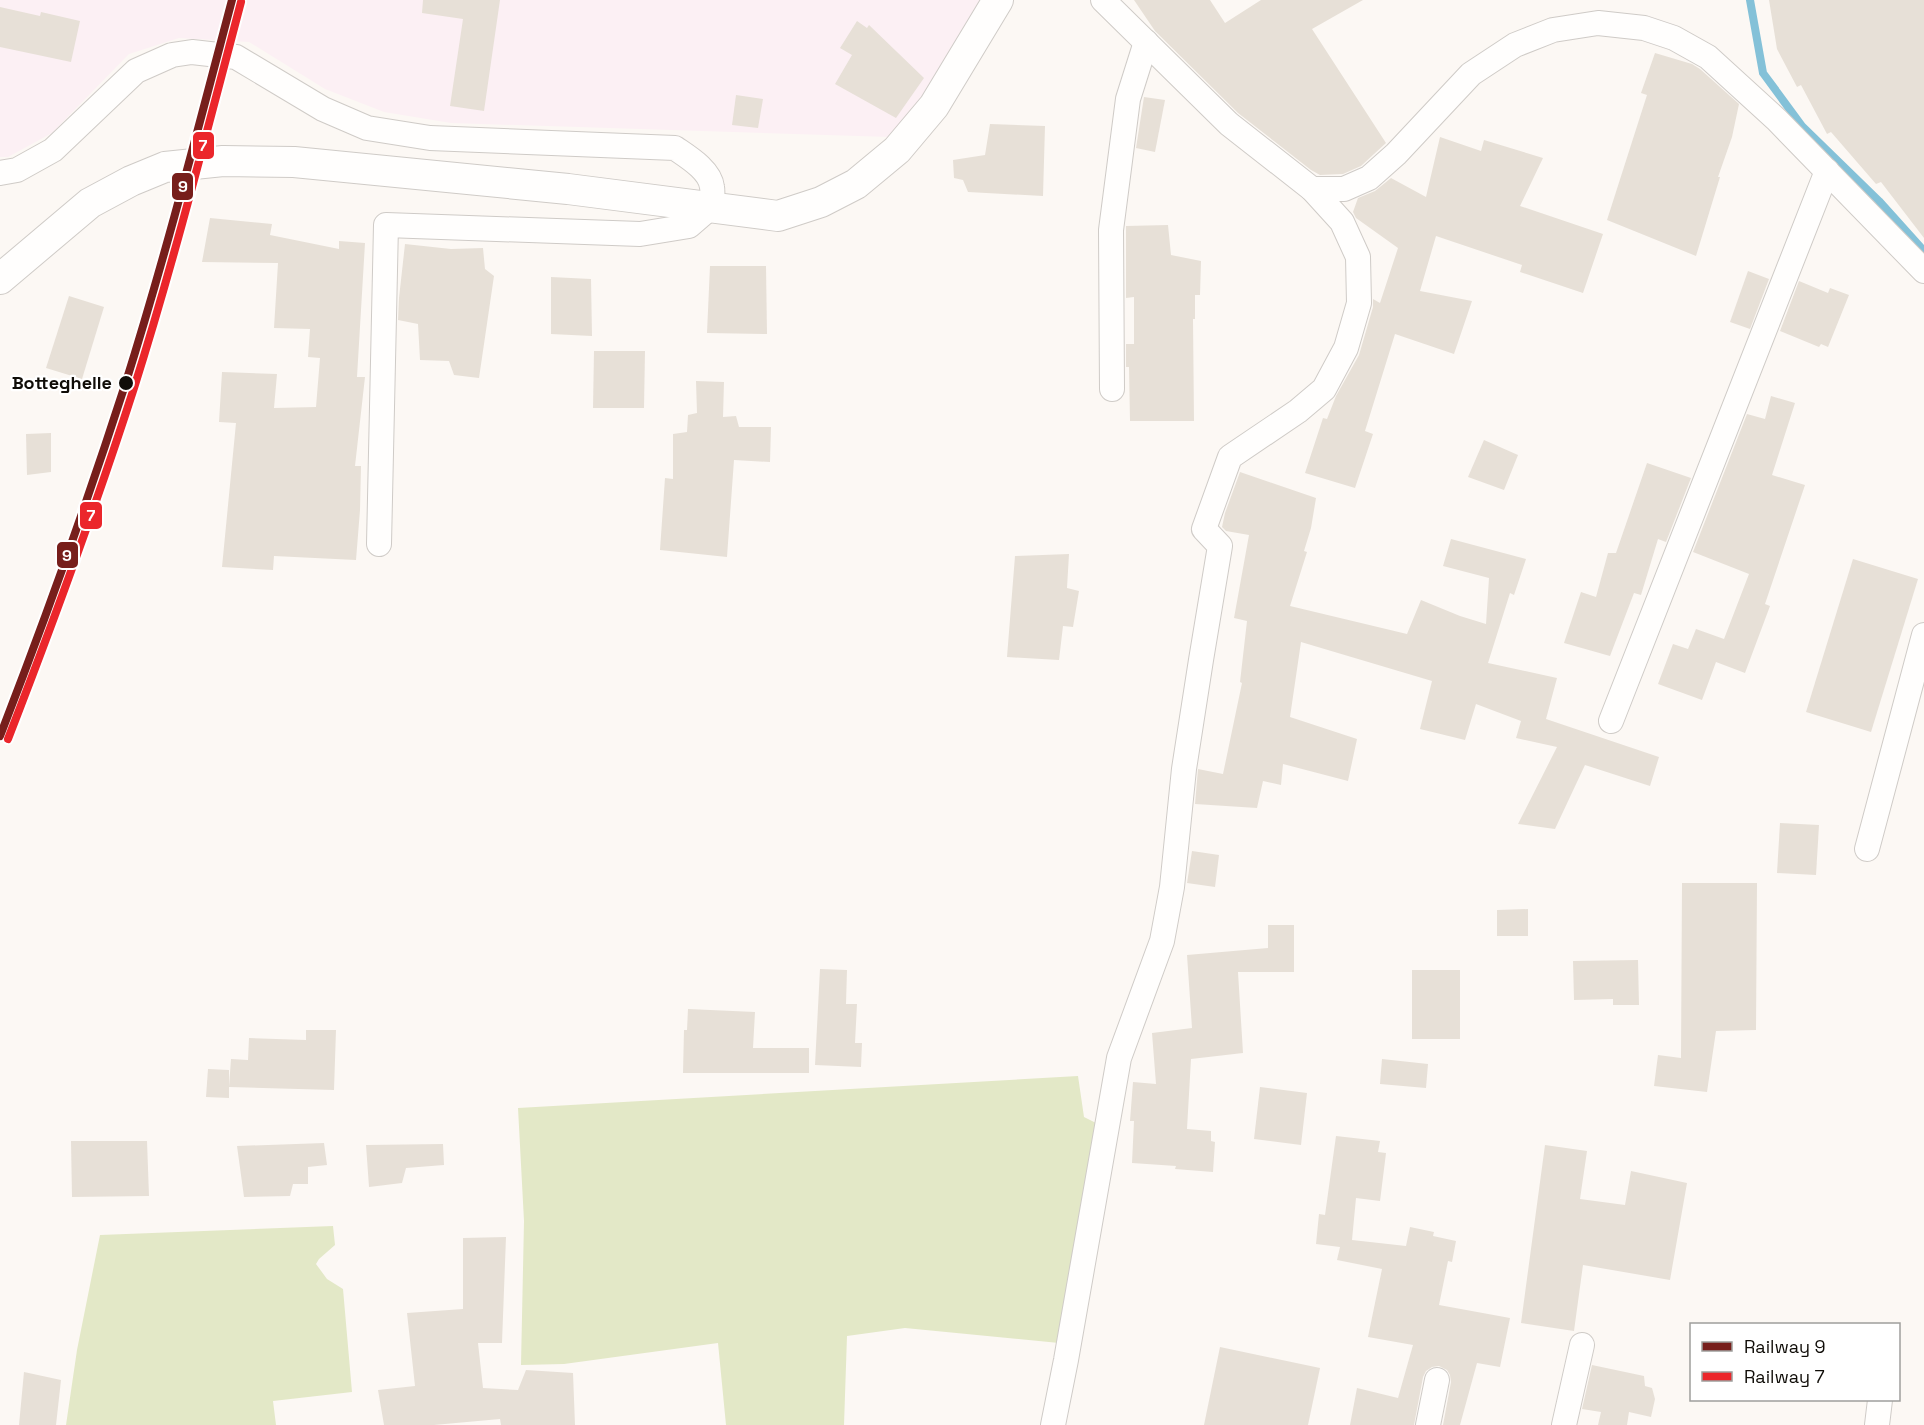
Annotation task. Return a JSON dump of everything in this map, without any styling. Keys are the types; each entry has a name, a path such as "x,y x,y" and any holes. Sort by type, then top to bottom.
{"street":[{"path":"0,279 90,203 131,181 165,167 223,161 294,162 568,189 778,216 821,202 856,184 897,150 934,106 998,0"},
{"path":"1053,1425 1119,1058 1162,941 1172,887 1184,769 1200,660 1221,546 1204,529 1230,457 1298,411 1324,389 1346,348 1359,303 1358,257 1342,222 1312,189 1229,124 1103,0"},
{"path":"1312,189 1344,189 1369,178 1396,154 1471,74 1515,45 1552,30 1598,23 1644,28 1674,38 1708,57 1777,120 1924,271"},
{"path":"1112,389 1111,230 1128,99 1146,42"},
{"path":"0,173 17,170 53,150 136,71 172,55 192,52 236,57 323,110 367,128 430,138 675,148 696,163 710,180 713,188 711,207 689,226 640,234 386,225 379,544"},
{"path":"1611,721 1827,171"},
{"path":"1867,849 1924,635"},
{"path":"1564,1425 1582,1345"},
{"path":"1428,1425 1437,1380"},
{"path":"1877,1425 1880,1401"}],"shaded area":[{"path":"0,0 988,0 928,96 890,137 451,123 384,112 325,89 249,42 179,38 129,54 52,133 8,157 0,157"}],"green space":[{"path":"1078,1076 1084,1117 1098,1124 1059,1343 905,1328 847,1336 844,1425 726,1425 718,1343 564,1364 521,1365 524,1221 518,1108"},
{"path":"333,1226 335,1245 316,1264 327,1279 343,1289 352,1392 273,1401 276,1425 66,1425 77,1350 100,1235"}],"building":[{"path":"423,0 500,0 484,111 450,106 463,19 422,13"},
{"path":"1134,0 1210,0 1225,23 1261,0 1363,0 1312,29 1386,143 1361,166 1343,174 1320,175 1311,170 1238,113 1155,31"},
{"path":"1769,0 1924,0 1924,238 1881,182 1876,184 1831,132 1827,134 1801,85 1797,87 1777,49"},
{"path":"0,7 40,16 41,12 80,21 71,62 0,47"},
{"path":"857,21 867,28 869,25 924,78 896,118 835,84 852,55 840,48"},
{"path":"1655,53 1692,64 1739,104 1732,137 1718,177 1720,177 1696,256 1607,220 1647,95 1641,93"},
{"path":"736,95 763,99 758,128 732,125"},
{"path":"1144,97 1165,100 1155,152 1136,148"},
{"path":"990,124 1045,126 1043,196 968,192 963,180 954,178 953,160 985,155"},
{"path":"1440,137 1481,151 1484,140 1543,158 1520,206 1603,234 1583,293 1520,272 1522,265 1436,236 1420,291 1472,301 1454,354 1395,334 1365,431 1373,434 1355,488 1305,473 1323,418 1327,419 1336,396 1359,355 1373,307 1373,299 1380,303 1398,248 1356,218 1353,212 1358,198 1375,191 1391,178 1426,197"},
{"path":"210,218 272,224 270,235 339,249 339,241 365,243 357,377 365,377 355,466 361,466 356,560 274,556 273,570 222,567 236,423 219,422 222,372 277,374 274,408 316,407 320,358 308,357 310,329 274,328 278,263 202,262"},
{"path":"1168,225 1171,255 1201,261 1200,295 1195,295 1195,319 1193,319 1194,421 1130,421 1129,367 1126,367 1126,344 1134,344 1134,297 1126,298 1126,226"},
{"path":"405,244 451,249 483,248 485,269 494,276 479,378 454,375 449,361 420,360 418,324 398,320"},
{"path":"710,266 766,266 767,334 707,333"},
{"path":"1748,271 1769,279 1750,329 1730,322"},
{"path":"551,277 591,279 592,336 551,334"},
{"path":"1799,281 1828,293 1830,288 1849,295 1828,347 1821,344 1819,347 1780,331"},
{"path":"69,296 104,307 82,379 46,368"},
{"path":"594,351 645,351 644,408 593,408"},
{"path":"696,381 724,382 723,417 736,416 739,427 771,427 770,462 734,460 727,557 660,550 665,478 673,479 673,434 687,432 688,415 697,413"},
{"path":"1771,396 1795,403 1772,475 1805,485 1765,604 1770,606 1745,673 1716,662 1702,700 1658,684 1673,644 1688,649 1696,629 1724,639 1749,574 1693,552 1747,414 1765,419"},
{"path":"51,433 51,472 27,475 26,434"},
{"path":"1484,440 1518,455 1504,490 1468,477"},
{"path":"1647,463 1691,478 1666,542 1658,539 1641,595 1634,593 1610,656 1564,643 1581,592 1596,597 1608,553 1616,553"},
{"path":"1240,472 1316,498 1304,551 1307,552 1290,606 1407,634 1421,600 1486,624 1489,578 1443,566 1451,539 1526,559 1514,595 1510,593 1488,663 1557,678 1546,719 1659,757 1650,786 1585,765 1555,829 1518,824 1557,747 1516,738 1521,721 1476,704 1465,740 1420,729 1432,681 1301,642 1290,717 1357,739 1348,781 1283,764 1281,785 1263,781 1257,808 1195,804 1198,769 1223,774 1242,683 1240,682 1247,621 1234,618 1249,535 1226,531 1222,527"},
{"path":"1069,554 1067,588 1079,591 1073,627 1063,626 1059,660 1007,657 1015,556"},
{"path":"1853,559 1918,579 1871,732 1806,712"},
{"path":"1780,823 1819,825 1816,875 1777,873"},
{"path":"1192,851 1219,855 1215,887 1187,883"},
{"path":"1682,883 1757,883 1756,1030 1716,1031 1707,1092 1654,1086 1658,1055 1681,1058"},
{"path":"1528,909 1528,936 1497,936 1497,910"},
{"path":"1268,925 1294,925 1294,972 1238,972 1243,1053 1191,1059 1187,1129 1211,1131 1211,1141 1215,1142 1213,1172 1175,1169 1176,1166 1132,1163 1134,1121 1130,1121 1133,1082 1156,1084 1152,1033 1192,1028 1187,955 1268,948"},
{"path":"1638,960 1639,1005 1613,1005 1613,999 1574,1000 1573,961"},
{"path":"820,969 847,970 846,1004 857,1004 855,1043 862,1043 861,1067 815,1065"},
{"path":"1412,970 1460,970 1460,1039 1412,1039"},
{"path":"688,1009 755,1012 753,1048 809,1048 809,1073 683,1073 684,1030 687,1030"},
{"path":"306,1030 336,1030 334,1090 229,1087 231,1059 248,1060 249,1038 306,1040"},
{"path":"1382,1059 1428,1064 1426,1088 1380,1084"},
{"path":"208,1069 229,1070 229,1098 206,1097"},
{"path":"1260,1087 1307,1093 1301,1145 1254,1139"},
{"path":"1336,1136 1380,1141 1378,1152 1386,1153 1380,1201 1356,1198 1352,1240 1406,1246 1410,1227 1434,1232 1433,1236 1456,1241 1452,1262 1448,1261 1439,1305 1510,1318 1500,1367 1477,1363 1460,1425 1443,1425 1451,1382 1447,1370 1439,1366 1426,1371 1423,1377 1414,1425 1350,1425 1357,1388 1398,1398 1413,1345 1368,1337 1382,1269 1337,1260 1340,1247 1316,1244 1319,1214 1325,1215"},
{"path":"71,1141 147,1141 149,1196 72,1197"},
{"path":"324,1143 327,1165 308,1167 308,1184 293,1184 290,1196 244,1197 237,1146"},
{"path":"443,1144 444,1165 406,1168 402,1183 369,1187 366,1145"},
{"path":"1545,1145 1587,1151 1580,1199 1625,1205 1631,1171 1687,1183 1670,1280 1583,1265 1574,1331 1521,1323"},
{"path":"506,1237 502,1343 478,1343 483,1388 518,1390 526,1370 573,1373 575,1425 501,1425 500,1419 434,1425 384,1425 378,1390 415,1386 407,1313 463,1309 463,1238"},
{"path":"1220,1347 1320,1368 1308,1425 1204,1425"},
{"path":"1592,1365 1644,1376 1645,1386 1652,1388 1655,1399 1651,1417 1629,1412 1627,1425 1598,1425 1601,1412 1582,1409"},
{"path":"24,1372 61,1380 56,1425 19,1425"}],"waterway":[{"path":"1750,0 1763,73 1802,126 1879,201 1924,251"}],"rail line":[{"name":"9","path":"0,736 65,561 125,385 194,145 232,0"},
{"name":"7","path":"8,739 74,564 134,388 203,147 241,2"}],"place":[{"name":"Botteghelle","path":"126,383"}]}
